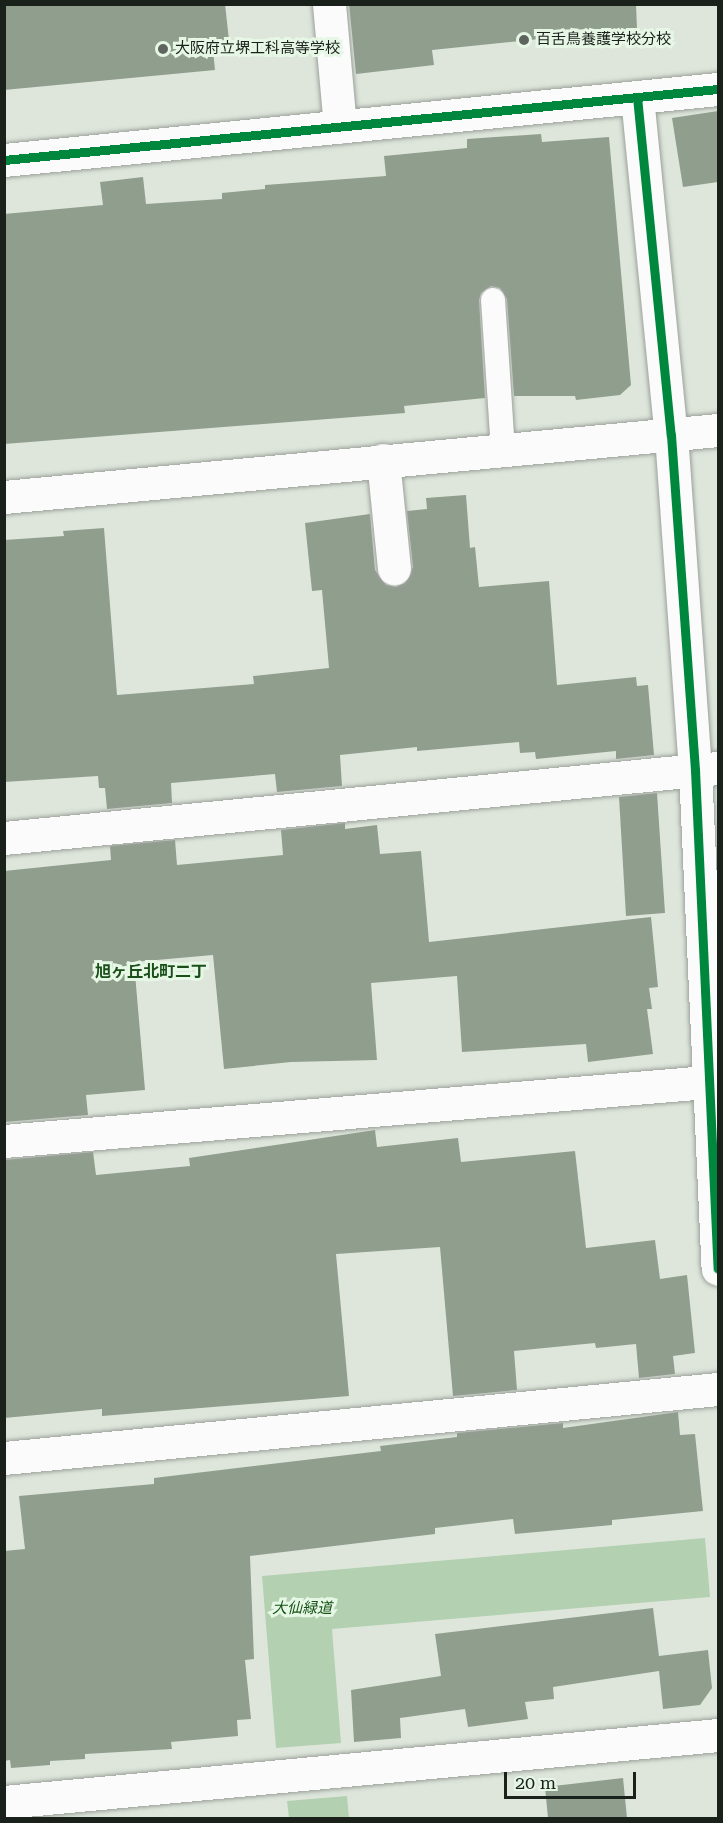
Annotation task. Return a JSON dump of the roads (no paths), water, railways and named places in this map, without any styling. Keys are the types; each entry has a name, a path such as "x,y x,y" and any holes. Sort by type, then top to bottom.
{"street":[{"path":"329,4 340,127"},
{"path":"4,160 718,89"},
{"path":"637,98 707,769 718,1268"},
{"path":"4,497 718,430"},
{"path":"383,460 393,568"},
{"path":"4,838 707,769"},
{"path":"4,1142 714,1081"},
{"path":"4,1458 718,1389"},
{"path":"4,1802 718,1735"}],"lane":[{"path":"493,300 504,450"}],"place":[{"name":"百舌鳥養護学校分校","path":"524,40"},
{"name":"大阪府立堺工科高等学校","path":"163,49"}],"district":[{"name":"旭ヶ丘北町二丁","path":"151,972"}],"park label":[{"name":"大仙緑道","path":"302,1609"}]}
